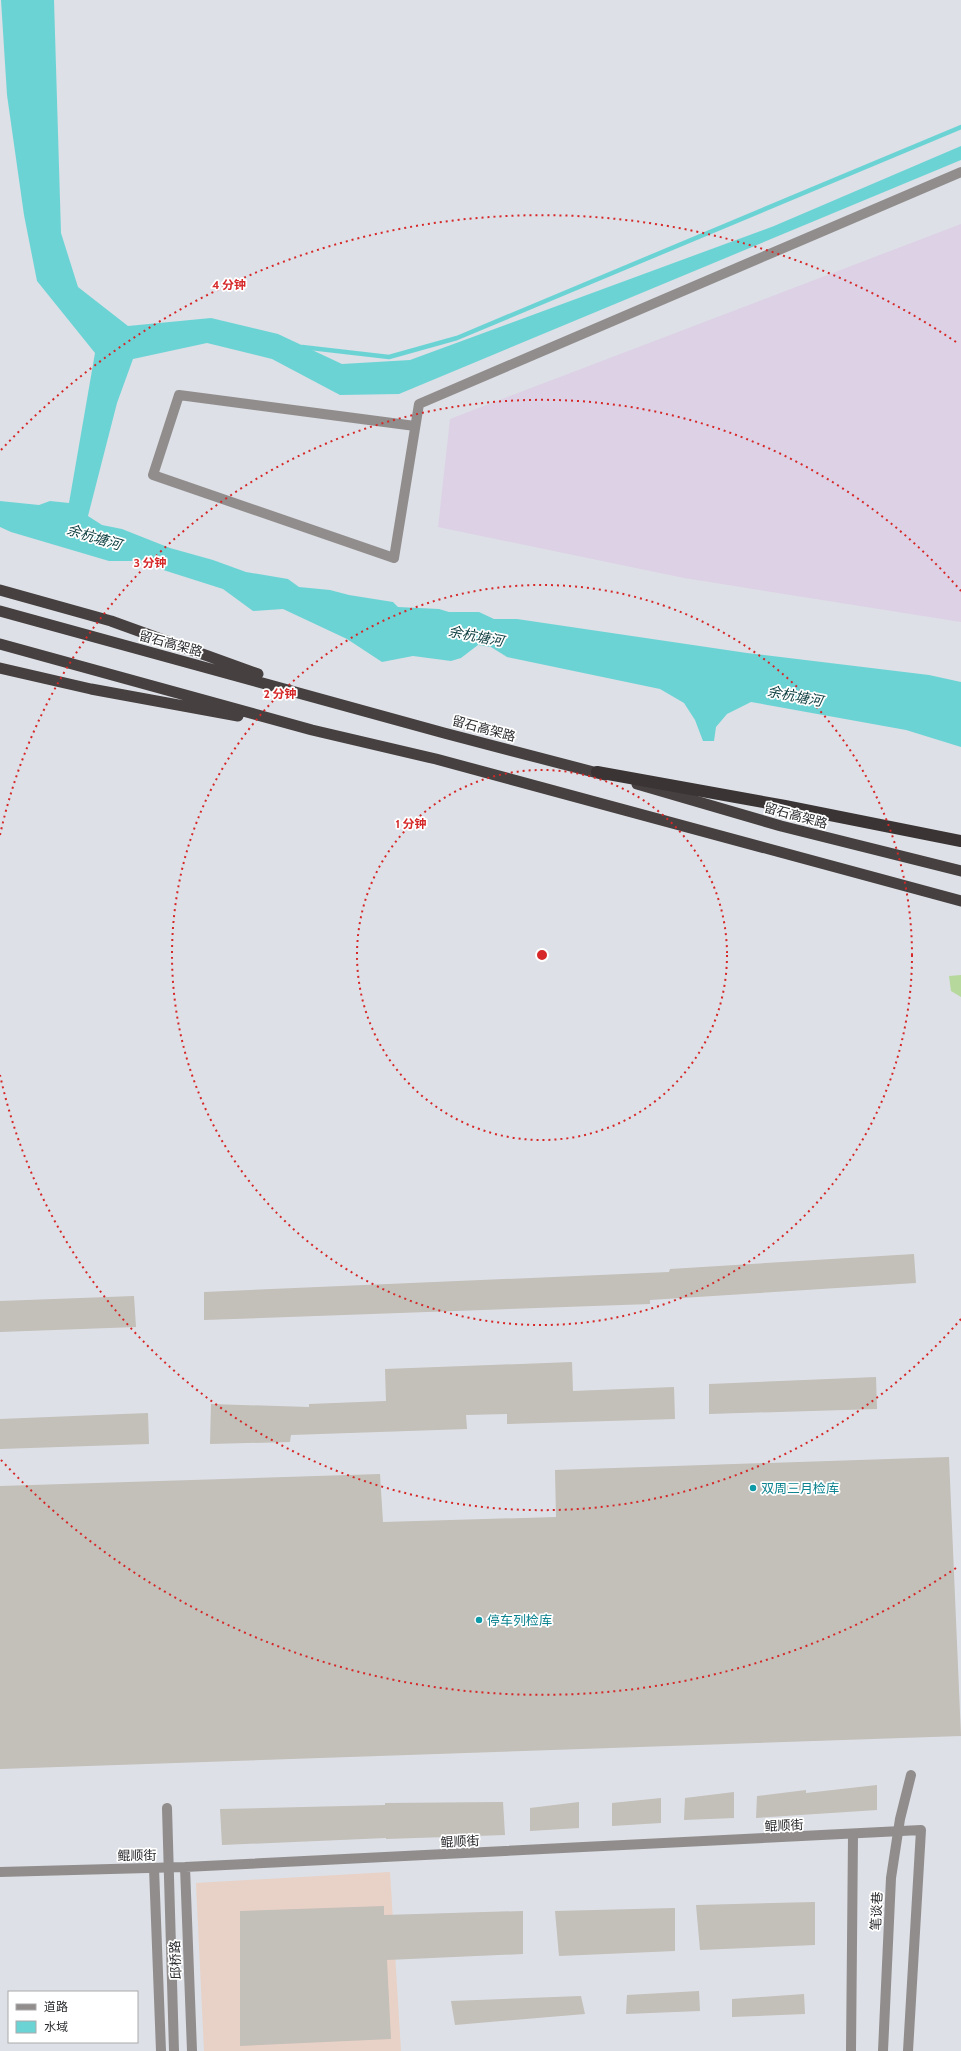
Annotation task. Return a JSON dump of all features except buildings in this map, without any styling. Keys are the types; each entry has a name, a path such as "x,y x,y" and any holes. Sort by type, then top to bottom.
{"highway":[{"path":"0,590 111,621 330,700"},
{"name":"留石高架路","path":"0,611 330,700 444,733 597,772 781,826 961,870"},
{"path":"0,644 312,730 436,759 961,901"},
{"path":"0,668 91,689 312,730"},
{"path":"597,772 785,806 961,841"}],"street":[{"path":"415,426 179,395 153,475 394,558 415,426 418,404 961,172"},
{"name":"笔谈巷","path":"883,2051 891,1878 900,1819 911,1774"},
{"path":"167,1808 174,2051"},
{"name":"鲲顺街","path":"0,1872 185,1867 853,1835 921,1830 908,2051"},
{"name":"笔谈巷","path":"851,2051 853,1835"},
{"name":"邱桥路","path":"185,1867 192,2051"},
{"name":"邱桥路","path":"154,1868 161,2051"}],"shaded area":[{"path":"961,224 961,622 684,578 438,527 450,419"},
{"path":"390,1872 401,2051 204,2051 196,1883"}],"green space":[{"path":"961,975 961,997 951,991 949,976"}],"water":[{"name":"余杭塘河","path":"1,0 54,0 61,233 78,287 128,326 211,318 278,334 342,364 410,360 774,226 961,146 961,160 399,394 340,395 272,359 207,343 133,359 117,403 88,516 102,525 122,529 170,548 213,560 246,572 288,579 299,587 330,590 349,595 393,602 398,607 439,609 449,612 479,612 494,619 517,619 747,653 929,675 961,682 961,747 906,730 751,702 727,714 716,727 714,741 703,741 695,720 684,703 660,689 507,657 491,647 478,645 461,658 451,661 413,656 382,662 347,639 283,609 253,611 223,589 135,561 109,561 11,532 0,527 0,501 39,505 50,501 69,503 95,353 37,281 24,215 7,95"}],"waterway":[{"path":"302,347 389,357 457,338 961,127"}],"place":[{"name":"双周三月检库","path":"753,1488"},
{"name":"停车列检库","path":"479,1620"}]}
